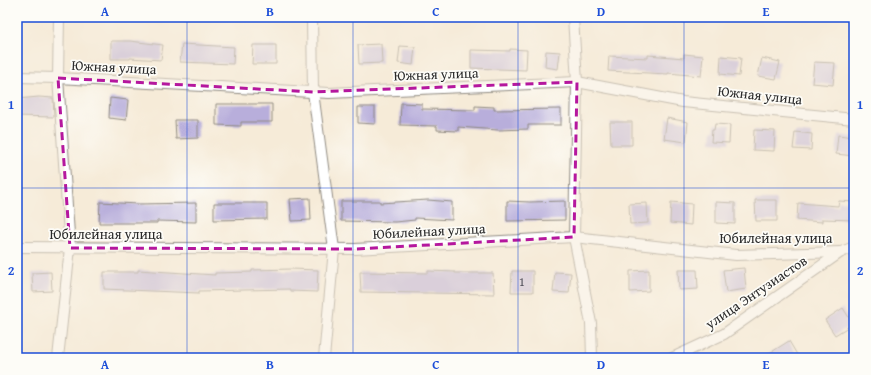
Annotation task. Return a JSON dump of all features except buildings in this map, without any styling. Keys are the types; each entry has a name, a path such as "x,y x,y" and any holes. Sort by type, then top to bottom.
{"street":[{"path":"58,17 58,78 70,248 58,358"},
{"path":"312,17 313,92 334,249 324,358"},
{"path":"573,17 577,82 574,237 591,323 592,358"},
{"name":"Южная улица","path":"17,77 329,93 577,82 683,102 854,119"},
{"name":"Юбилейная улица","path":"17,247 355,249 574,237 736,255 841,252"},
{"name":"улица Энтузиастов","path":"672,358 724,334 841,252 854,247"}],"highlighted area":[{"path":"58,78 313,92 577,82 574,237 355,249 70,248"}]}
